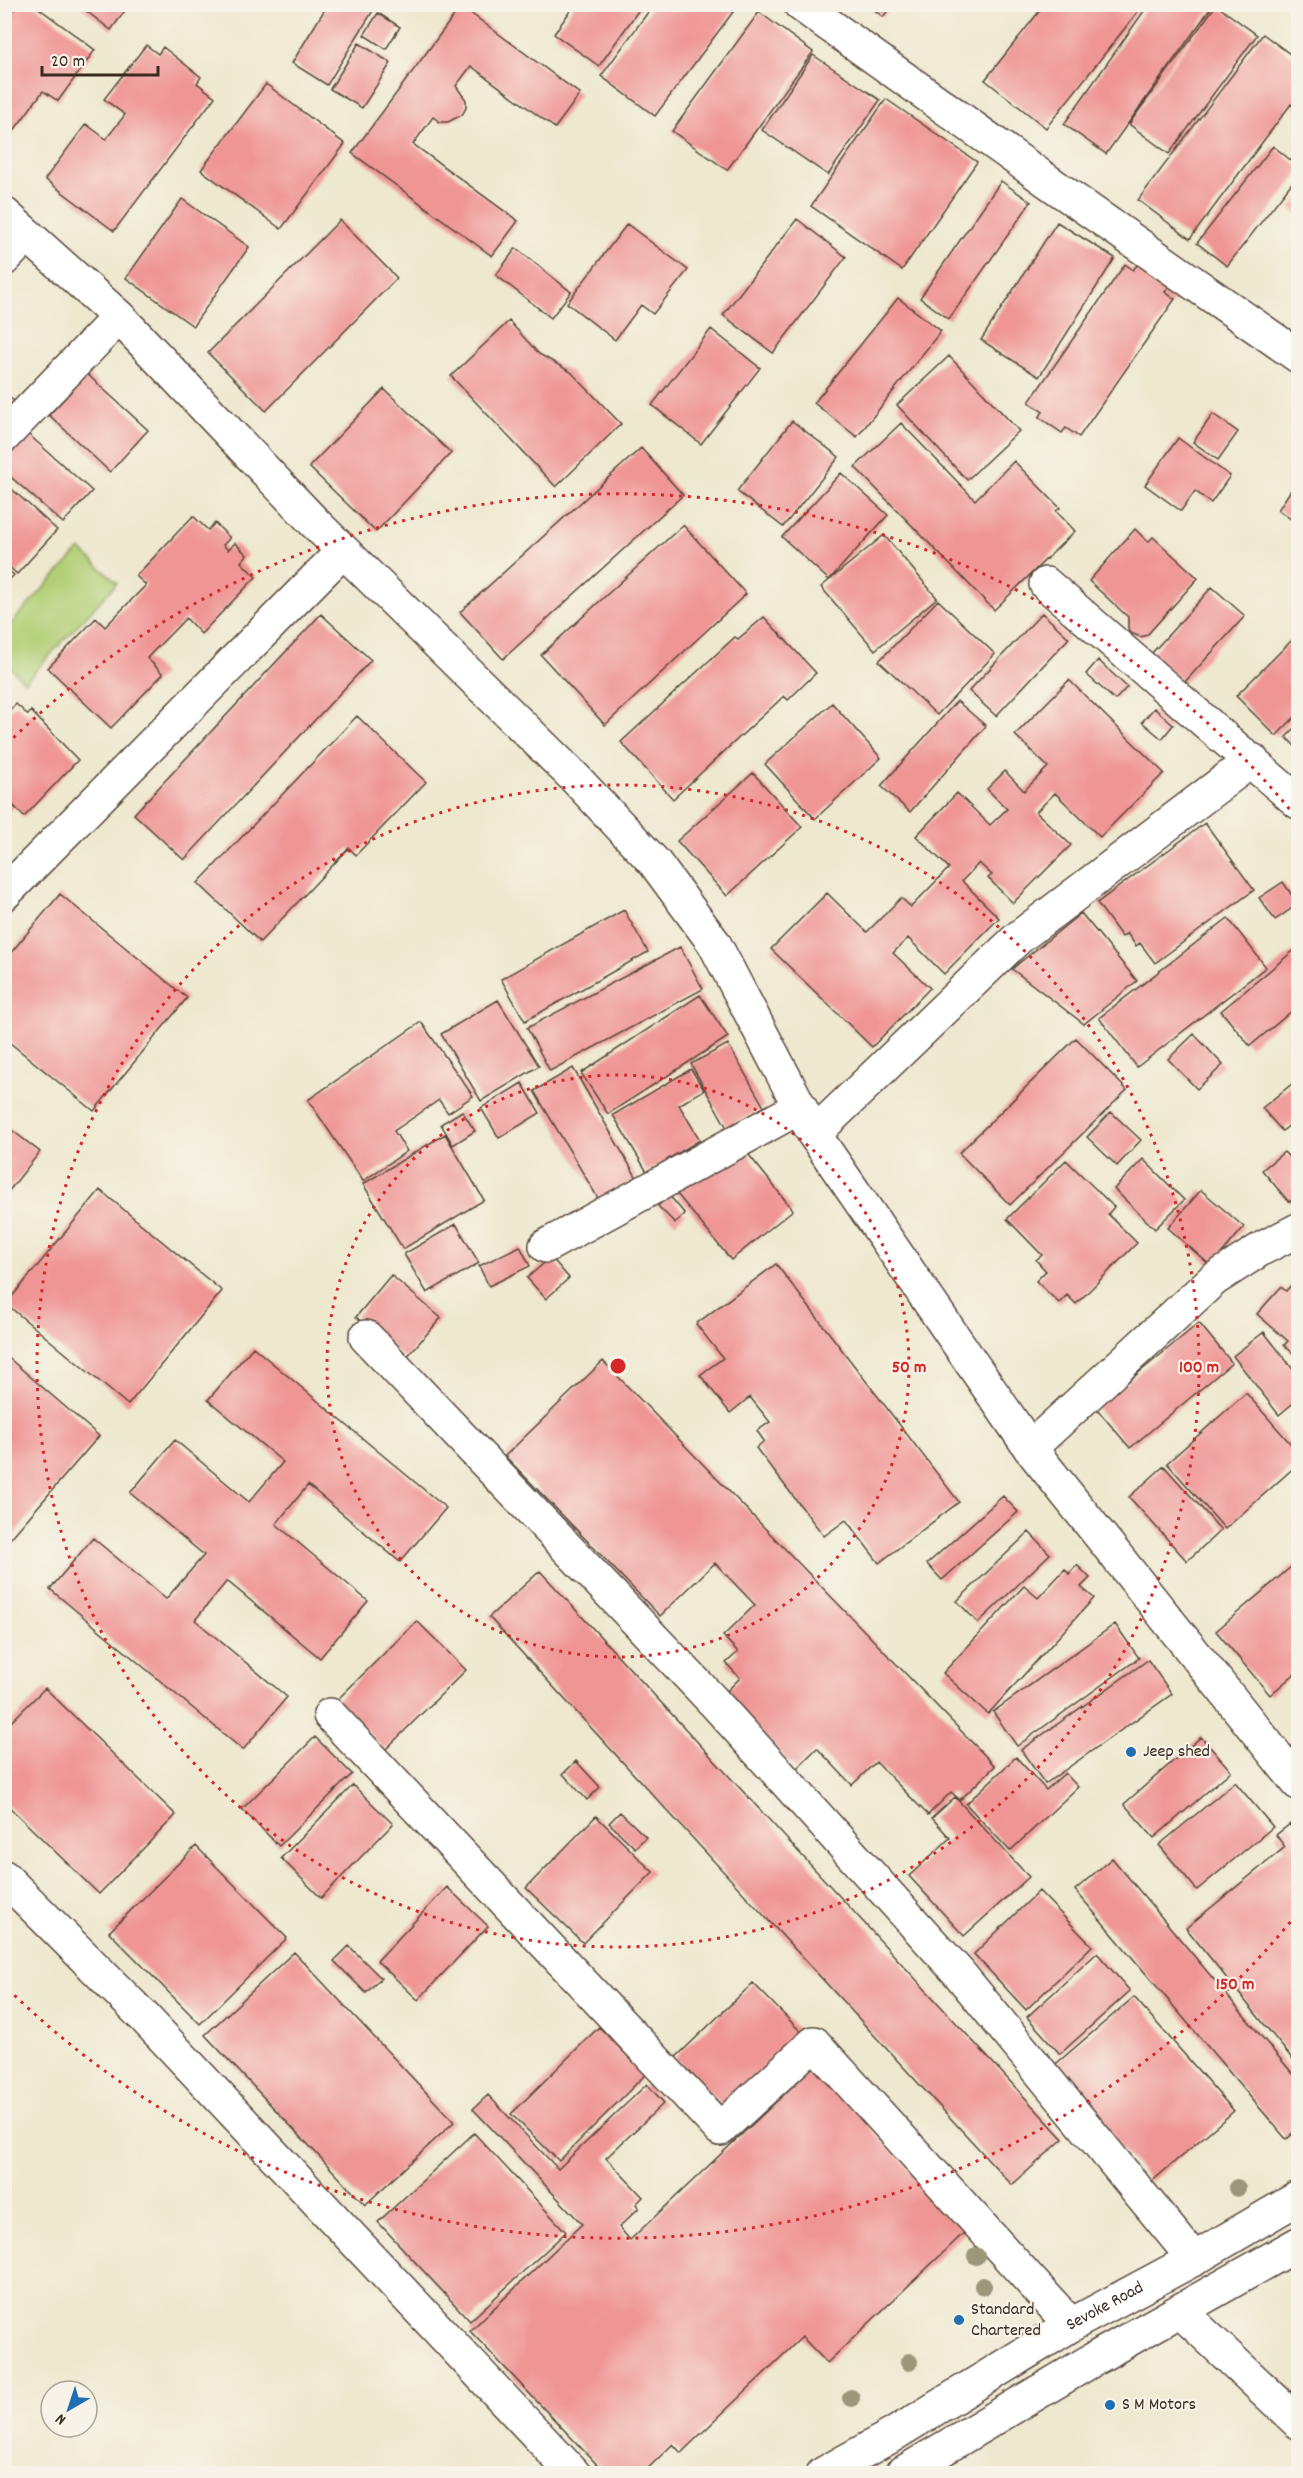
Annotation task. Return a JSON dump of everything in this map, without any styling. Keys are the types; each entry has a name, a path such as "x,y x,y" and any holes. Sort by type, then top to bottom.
{"street":[{"path":"800,4 1053,185 1299,356"},
{"path":"4,258 16,225 118,317 343,551 575,778 655,863 714,943 807,1120 1030,1448 1299,1783"},
{"path":"4,436 118,317"},
{"path":"4,894 343,551"},
{"path":"1046,584 1299,802"},
{"path":"546,1246 807,1120 1018,938 1252,760"},
{"path":"1030,1448 1213,1280 1261,1249 1299,1230"},
{"path":"366,1337 713,1701 942,1954 1194,2259"},
{"path":"330,1715 720,2129 814,2043 1071,2325"},
{"path":"4,1877 144,2017 574,2474"},
{"name":"Sevoke Road","path":"823,2474 891,2436 1071,2325 1194,2259 1299,2198"},
{"path":"909,2471 1094,2359 1299,2244"},
{"path":"1180,2311 1299,2422"}],"green space":[{"path":"80,549 117,583 25,682 5,663 5,630"}],"building":[{"path":"17,4 33,4 95,50 58,101 43,91 10,136 4,132 4,22"},
{"path":"77,4 130,4 111,30"},
{"path":"328,4 376,6 327,85 292,63"},
{"path":"575,4 643,4 599,66 554,34"},
{"path":"654,4 739,4 655,116 601,76"},
{"path":"867,4 893,4 883,17"},
{"path":"1045,4 1144,4 1046,128 985,80"},
{"path":"1149,4 1206,4 1211,8 1106,154 1064,124"},
{"path":"1216,5 1257,35 1169,154 1129,124"},
{"path":"461,6 580,94 555,128 471,66 456,86 466,100 466,108 462,115 448,122 440,122 433,117 413,144 518,221 492,256 352,153"},
{"path":"759,12 813,52 727,170 672,131"},
{"path":"378,13 400,27 386,49 364,35"},
{"path":"1263,34 1298,60 1298,110 1291,104 1190,239 1138,200"},
{"path":"359,43 391,63 362,108 330,89"},
{"path":"146,45 158,54 163,47 201,77 197,83 215,97 114,231 45,179 86,124 106,139 125,115 104,99"},
{"path":"813,55 880,100 828,175 762,130"},
{"path":"266,84 345,144 281,229 201,170"},
{"path":"886,99 977,162 902,270 811,206"},
{"path":"1273,146 1298,166 1298,175 1227,266 1197,243"},
{"path":"1001,181 1031,202 949,319 920,298"},
{"path":"1298,197 1298,215 1290,208"},
{"path":"182,199 249,247 193,326 126,278"},
{"path":"797,219 846,257 773,353 723,315"},
{"path":"340,220 397,278 266,411 208,353"},
{"path":"1057,222 1115,258 1039,377 981,340"},
{"path":"627,224 688,270 653,314 641,305 615,340 567,303"},
{"path":"516,248 571,292 551,318 496,275"},
{"path":"1125,264 1133,270 1138,264 1170,285 1165,292 1175,299 1079,437 1066,428 1062,433 1039,417 1043,412 1029,402"},
{"path":"898,298 941,331 857,437 814,403"},
{"path":"509,321 539,354 571,372 621,424 556,487 451,376"},
{"path":"711,329 760,368 701,444 652,405"},
{"path":"949,356 1019,431 967,480 897,405"},
{"path":"87,374 148,430 110,472 49,415"},
{"path":"384,389 451,453 376,532 309,467"},
{"path":"4,393 14,401 4,411"},
{"path":"1213,414 1238,432 1218,460 1193,442"},
{"path":"792,421 839,457 783,527 737,491"},
{"path":"901,423 975,500 1014,461 1060,508 1056,511 1075,531 994,610 855,467"},
{"path":"28,434 92,491 63,523 4,471 4,460"},
{"path":"1178,438 1230,476 1211,503 1195,491 1181,511 1145,485"},
{"path":"641,448 683,495 503,659 460,612"},
{"path":"841,473 888,515 829,580 782,537"},
{"path":"1298,479 1298,524 1278,510"},
{"path":"4,482 57,530 17,574 4,562"},
{"path":"193,516 208,530 215,523 230,538 223,545 228,550 235,543 247,555 241,562 256,577 201,634 186,618 147,658 163,674 111,728 48,668 96,618 105,627 146,585 136,576"},
{"path":"683,525 746,594 605,725 541,655"},
{"path":"1135,529 1148,542 1153,537 1198,578 1147,635 1141,637 1130,633 1128,617 1089,581"},
{"path":"884,535 937,598 875,650 821,587"},
{"path":"4,567 14,575 4,585"},
{"path":"1212,587 1245,616 1184,683 1151,654"},
{"path":"938,600 995,654 937,715 879,661"},
{"path":"1042,613 1069,638 996,716 969,691"},
{"path":"321,614 371,660 184,860 134,814"},
{"path":"764,617 816,673 788,700 784,696 673,799 621,742 735,637 738,639"},
{"path":"1298,634 1298,714 1276,736 1236,696"},
{"path":"1098,660 1127,687 1115,700 1086,674"},
{"path":"1069,680 1164,773 1100,837 1055,793 1036,812 1071,845 1013,903 988,878 992,875 979,863 962,881 999,918 944,974 908,938 893,953 930,988 872,1047 771,949 827,893 867,932 901,898 911,907 949,868 916,836 957,793 990,825 1007,809 987,789 1005,771 1024,791 1048,767 1015,735"},
{"path":"957,701 986,726 910,812 881,786"},
{"path":"832,703 881,758 815,819 765,764"},
{"path":"16,704 28,715 31,711 78,760 24,817 14,806 4,816 4,716"},
{"path":"1154,708 1173,725 1162,739 1142,722"},
{"path":"357,716 426,782 356,855 349,848 260,942 198,883"},
{"path":"1298,725 1298,749 1286,737"},
{"path":"753,773 802,827 727,896 677,841"},
{"path":"1205,823 1254,890 1155,963 1140,943 1136,946 1127,933 1122,937 1097,903"},
{"path":"1283,882 1298,904 1275,920 1259,898"},
{"path":"60,894 187,998 94,1111 4,1038 4,961"},
{"path":"624,910 648,952 525,1021 501,979"},
{"path":"1081,913 1137,981 1084,1024 1012,969"},
{"path":"1228,918 1266,967 1137,1067 1099,1018"},
{"path":"680,947 703,989 550,1071 527,1028"},
{"path":"1298,947 1298,1006 1250,1046 1221,1011"},
{"path":"700,995 728,1037 608,1114 581,1073"},
{"path":"498,1000 539,1066 481,1101 441,1034"},
{"path":"421,1022 473,1096 448,1113 439,1100 394,1131 407,1151 363,1181 308,1100"},
{"path":"1194,1034 1223,1065 1197,1089 1168,1059"},
{"path":"1076,1038 1127,1090 1010,1205 959,1153"},
{"path":"728,1044 764,1107 727,1128 691,1064"},
{"path":"573,1068 637,1178 599,1200 534,1091"},
{"path":"691,1069 704,1090 679,1105 700,1140 647,1172 613,1115"},
{"path":"1298,1079 1298,1135 1290,1125 1282,1131 1262,1108"},
{"path":"522,1083 540,1113 499,1138 481,1108"},
{"path":"462,1111 475,1131 453,1145 441,1124"},
{"path":"1111,1112 1141,1140 1117,1166 1087,1137"},
{"path":"4,1124 40,1152 4,1197"},
{"path":"445,1134 484,1200 403,1249 363,1184"},
{"path":"745,1150 793,1210 731,1260 673,1189"},
{"path":"1298,1150 1298,1201 1288,1201 1262,1170 1284,1152 1289,1157"},
{"path":"1143,1159 1184,1200 1155,1229 1114,1189"},
{"path":"1066,1160 1114,1207 1108,1214 1137,1243 1076,1304 1067,1295 1059,1303 1036,1281 1046,1271 1036,1260 1042,1255 1007,1219"},
{"path":"100,1190 222,1291 128,1405 6,1304"},
{"path":"1201,1190 1244,1227 1211,1266 1168,1228"},
{"path":"669,1195 685,1214 675,1223 658,1206"},
{"path":"456,1224 479,1263 427,1293 404,1254"},
{"path":"520,1246 530,1266 489,1286 479,1266"},
{"path":"551,1257 569,1278 546,1299 527,1278"},
{"path":"776,1264 959,1502 879,1563 846,1520 824,1536 756,1448 764,1441 757,1431 770,1422 750,1397 730,1413 700,1375 723,1358 696,1324"},
{"path":"391,1275 441,1318 405,1359 356,1317"},
{"path":"1298,1277 1298,1358 1284,1345 1288,1341 1257,1314 1281,1287 1286,1291"},
{"path":"1199,1323 1232,1363 1130,1448 1096,1408"},
{"path":"1264,1332 1298,1376 1298,1399 1279,1415 1233,1356"},
{"path":"253,1347 446,1508 400,1562 308,1485 276,1524 368,1601 320,1658 227,1581 195,1620 287,1697 243,1750 50,1589 93,1538 166,1599 204,1555 130,1493 175,1440 249,1502 283,1462 208,1400"},
{"path":"4,1354 99,1436 4,1546"},
{"path":"603,1361 995,1766 960,1800 951,1792 928,1815 876,1762 852,1785 817,1748 796,1769 723,1695 740,1678 726,1663 738,1652 723,1636 755,1605 715,1563 660,1616 505,1456"},
{"path":"1246,1393 1298,1452 1298,1464 1225,1529 1167,1463"},
{"path":"1164,1466 1221,1530 1187,1561 1129,1497"},
{"path":"1003,1496 1018,1512 942,1580 927,1564"},
{"path":"1029,1532 1050,1554 978,1623 957,1601"},
{"path":"1298,1561 1298,1671 1270,1695 1216,1631"},
{"path":"1077,1565 1090,1578 1081,1587 1094,1598 988,1714 943,1673 1024,1586 1038,1598 1065,1569 1069,1574"},
{"path":"540,1571 1063,2139 1012,2185 489,1617"},
{"path":"417,1621 466,1670 385,1750 336,1701"},
{"path":"1115,1624 1139,1658 1017,1746 993,1712"},
{"path":"1148,1660 1172,1694 1045,1784 1021,1750"},
{"path":"45,1688 176,1815 99,1894 4,1802 4,1729"},
{"path":"315,1737 352,1774 279,1846 242,1809"},
{"path":"1201,1737 1231,1771 1154,1838 1124,1804"},
{"path":"1016,1757 1046,1790 1065,1773 1078,1787 1010,1851 966,1804"},
{"path":"576,1761 600,1787 587,1800 563,1774"},
{"path":"1235,1782 1273,1827 1197,1890 1159,1845"},
{"path":"353,1785 393,1824 321,1898 281,1858"},
{"path":"955,1797 1029,1877 964,1936 909,1876 950,1838 932,1818"},
{"path":"620,1812 646,1837 635,1848 609,1823"},
{"path":"596,1816 653,1872 583,1943 526,1888"},
{"path":"1290,1824 1298,1835 1298,2066 1186,1928 1285,1847 1276,1835"},
{"path":"196,1846 287,1938 200,2024 109,1932"},
{"path":"1112,1858 1298,2080 1298,2128 1286,2139 1075,1890"},
{"path":"447,1887 488,1926 418,2000 377,1961"},
{"path":"1039,1891 1092,1946 1026,2010 974,1954"},
{"path":"349,1946 381,1978 366,1993 334,1961"},
{"path":"294,1952 454,2122 365,2205 205,2035"},
{"path":"1097,1953 1130,1991 1060,2054 1027,2017"},
{"path":"753,1983 801,2032 723,2107 675,2058"},
{"path":"1134,1997 1234,2111 1151,2182 1051,2068"},
{"path":"599,2027 646,2074 559,2161 511,2114"},
{"path":"813,2067 967,2230 827,2363 802,2337 681,2453 673,2444 642,2474 606,2474 470,2331 582,2224 473,2109 488,2095 558,2169 647,2084 664,2103 606,2158 643,2197 636,2204 639,2208 619,2227 630,2240"},
{"path":"474,2133 566,2232 470,2321 378,2222"}],"place":[{"name":"Jeep shed","path":"1131,1752"},
{"name":"Standard Chartered","path":"959,2320"},
{"name":"S M Motors","path":"1110,2405"}]}
